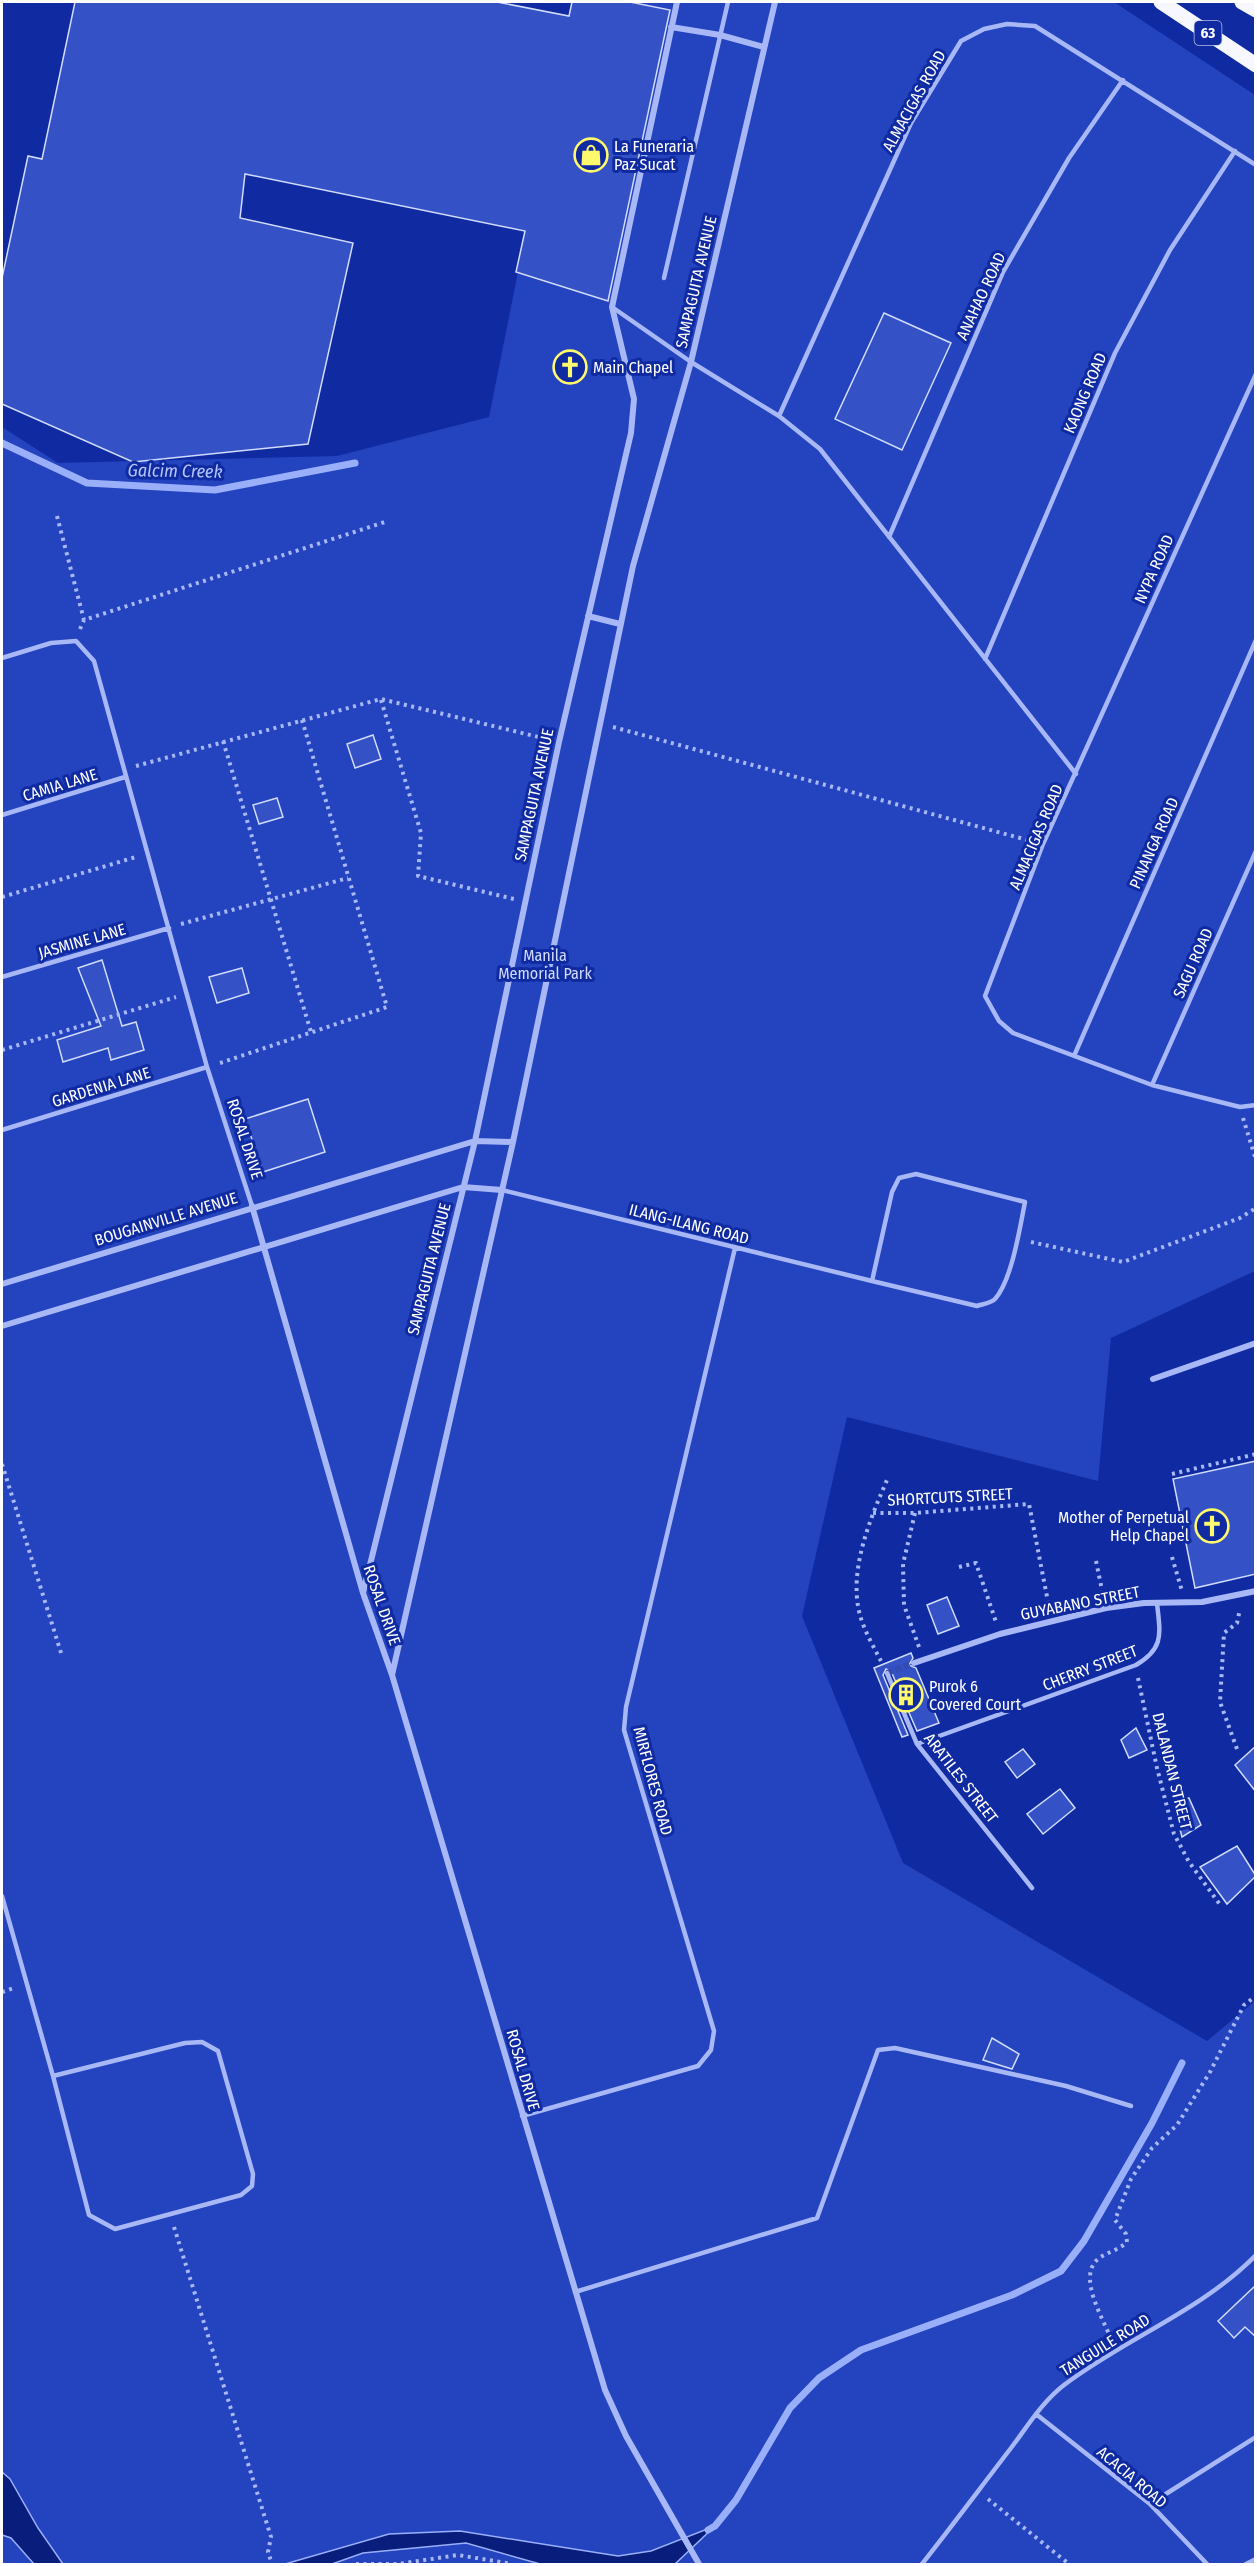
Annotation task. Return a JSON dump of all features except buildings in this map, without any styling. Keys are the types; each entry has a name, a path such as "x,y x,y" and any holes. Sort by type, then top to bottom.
{"main road":[{"name":"63","path":"1161,2 1256,65"},
{"path":"1242,2 1256,10"}],"street":[{"name":"SAMPAGUITA AVENUE","path":"363,1593 475,1141 559,742 631,433 634,399 612,307 677,2"},
{"name":"SAMPAGUITA AVENUE","path":"620,624 633,566 691,362 775,2"},
{"path":"671,27 720,35 764,47"},
{"path":"392,1674 513,1142 620,624 588,616"},
{"name":"BOUGAINVILLE AVENUE","path":"2,1284 252,1206 475,1141 513,1142"},
{"path":"2,1326 463,1187 502,1190"},
{"name":"ROSAL DRIVE","path":"252,1206 363,1593 392,1674 605,2390 626,2436 699,2565"},
{"path":"1153,1379 1256,1344"},
{"name":"GUYABANO STREET","path":"914,1663 1000,1634 1106,1608 1157,1603 1185,1604 1256,1591"}],"lane":[{"path":"664,278 728,2"},
{"name":"ALMACIGAS ROAD","path":"779,416 911,123 961,41 984,29 1007,24 1035,26 1256,165"},
{"name":"ANAHAO ROAD","path":"889,537 1003,272 1069,158 1123,80"},
{"name":"KAONG ROAD","path":"985,659 1115,353 1170,250 1235,151"},
{"name":"ALMACIGAS ROAD","path":"612,307 691,362 779,416 820,450 1076,774 1043,844 985,996 999,1022 1013,1034 1152,1085 1240,1107 1256,1105"},
{"name":"NYPA ROAD","path":"1076,774 1214,461 1256,374"},
{"name":"PINANGA ROAD","path":"1074,1056 1256,640"},
{"path":"2,658 51,643 76,641"},
{"name":"ROSAL DRIVE","path":"76,641 94,661 207,1067 252,1206"},
{"name":"CAMIA LANE","path":"2,815 125,777"},
{"name":"SAGU ROAD","path":"1152,1085 1256,850"},
{"name":"JASMINE LANE","path":"2,977 169,928"},
{"name":"GARDENIA LANE","path":"2,1130 207,1067"},
{"name":"ILANG-ILANG ROAD","path":"502,1190 735,1248 872,1281 978,1306 993,1301 1001,1289 1018,1239 1025,1202 916,1174 899,1178 892,1192 872,1281"},
{"name":"MIRFLORES ROAD","path":"522,2116 698,2066 711,2050 714,2031 624,1730 626,1707 735,1248"},
{"name":"CHERRY STREET","path":"917,1744 1136,1665 1150,1657 1160,1639 1157,1603"},
{"name":"ARATILES STREET","path":"887,1673 917,1744 1032,1888"},
{"path":"2,1896 53,2076 89,2215 116,2229 241,2195 252,2186 253,2174 218,2051 202,2042 185,2043 53,2076"},
{"path":"575,2292 817,2218 878,2050 895,2048 1066,2086 1131,2106"},
{"name":"TANGUILE ROAD","path":"923,2564 1036,2414 1062,2387 1115,2351 1197,2304 1241,2270 1256,2254"},
{"name":"ACACIA ROAD","path":"1036,2414 1150,2504 1207,2565"},
{"path":"1150,2504 1256,2437"},
{"path":"1246,2565 1256,2559"}],"path":[{"path":"57,516 84,620 76,641"},
{"path":"84,620 388,521"},
{"path":"125,777 137,765 381,699 559,742"},
{"path":"381,699 421,833 418,876 525,901"},
{"path":"207,1067 387,1007 302,720"},
{"path":"599,723 1043,844"},
{"path":"223,741 311,1032"},
{"path":"2,897 148,854"},
{"path":"169,928 348,878"},
{"path":"2,1050 187,993"},
{"path":"1240,1107 1256,1160"},
{"path":"1018,1239 1123,1262 1240,1218 1256,1208"},
{"path":"1172,1474 1256,1454"},
{"path":"2,1464 62,1656"},
{"path":"883,1664 866,1632 858,1605 858,1579 865,1539 887,1480"},
{"name":"SHORTCUTS STREET","path":"873,1513 915,1513 1029,1504 1052,1620"},
{"path":"915,1513 903,1563 904,1605 923,1659"},
{"path":"1172,1557 1185,1604"},
{"path":"1096,1561 1106,1608"},
{"path":"959,1567 976,1563 1000,1634"},
{"path":"1237,1749 1220,1702 1224,1633 1237,1623 1244,1593"},
{"name":"DALANDAN STREET","path":"1136,1665 1157,1768 1174,1834 1189,1862 1221,1906"},
{"path":"1115,2351 1090,2286 1090,2269 1099,2258 1127,2242 1126,2234 1114,2220 1131,2179 1152,2148 1177,2125 1210,2072 1244,2005 1256,1995"},
{"path":"171,2215 271,2537 268,2552 271,2564"},
{"path":"978,2491 1070,2565"},
{"path":"356,2565 398,2564 458,2555 513,2565"}],"green space":[{"name":"Manila Memorial Park","path":"572,2 1114,2 1255,95 1255,1271 1111,1338 1098,1481 847,1417 802,1616 903,1863 1207,2041 1255,2001 1255,2564 2,2564 2,427 58,463 337,456 489,417"}],"shaded area":[{"path":"2,2472 10,2479 38,2528 63,2564 34,2564 11,2538 2,2535"},
{"path":"715,2526 675,2564 540,2564 466,2543 363,2553 332,2564 285,2564 389,2534 460,2531 618,2556 651,2551"}],"waterway":[{"name":"Galcim Creek","path":"2,443 87,483 215,490 355,463"},
{"path":"708,2530 715,2526 736,2500 790,2408 819,2378 861,2350 1012,2295 1061,2271 1084,2241 1152,2123 1182,2063"}],"tunnel":[{"path":"887,1673 914,1663"}],"place":[{"name":"La Funeraria Paz Sucat","path":"591,155"},
{"name":"Main Chapel","path":"570,367"},
{"name":"Mother of Perpetual Help Chapel","path":"1212,1526"},
{"name":"Purok 6 Covered Court","path":"906,1695"}]}
